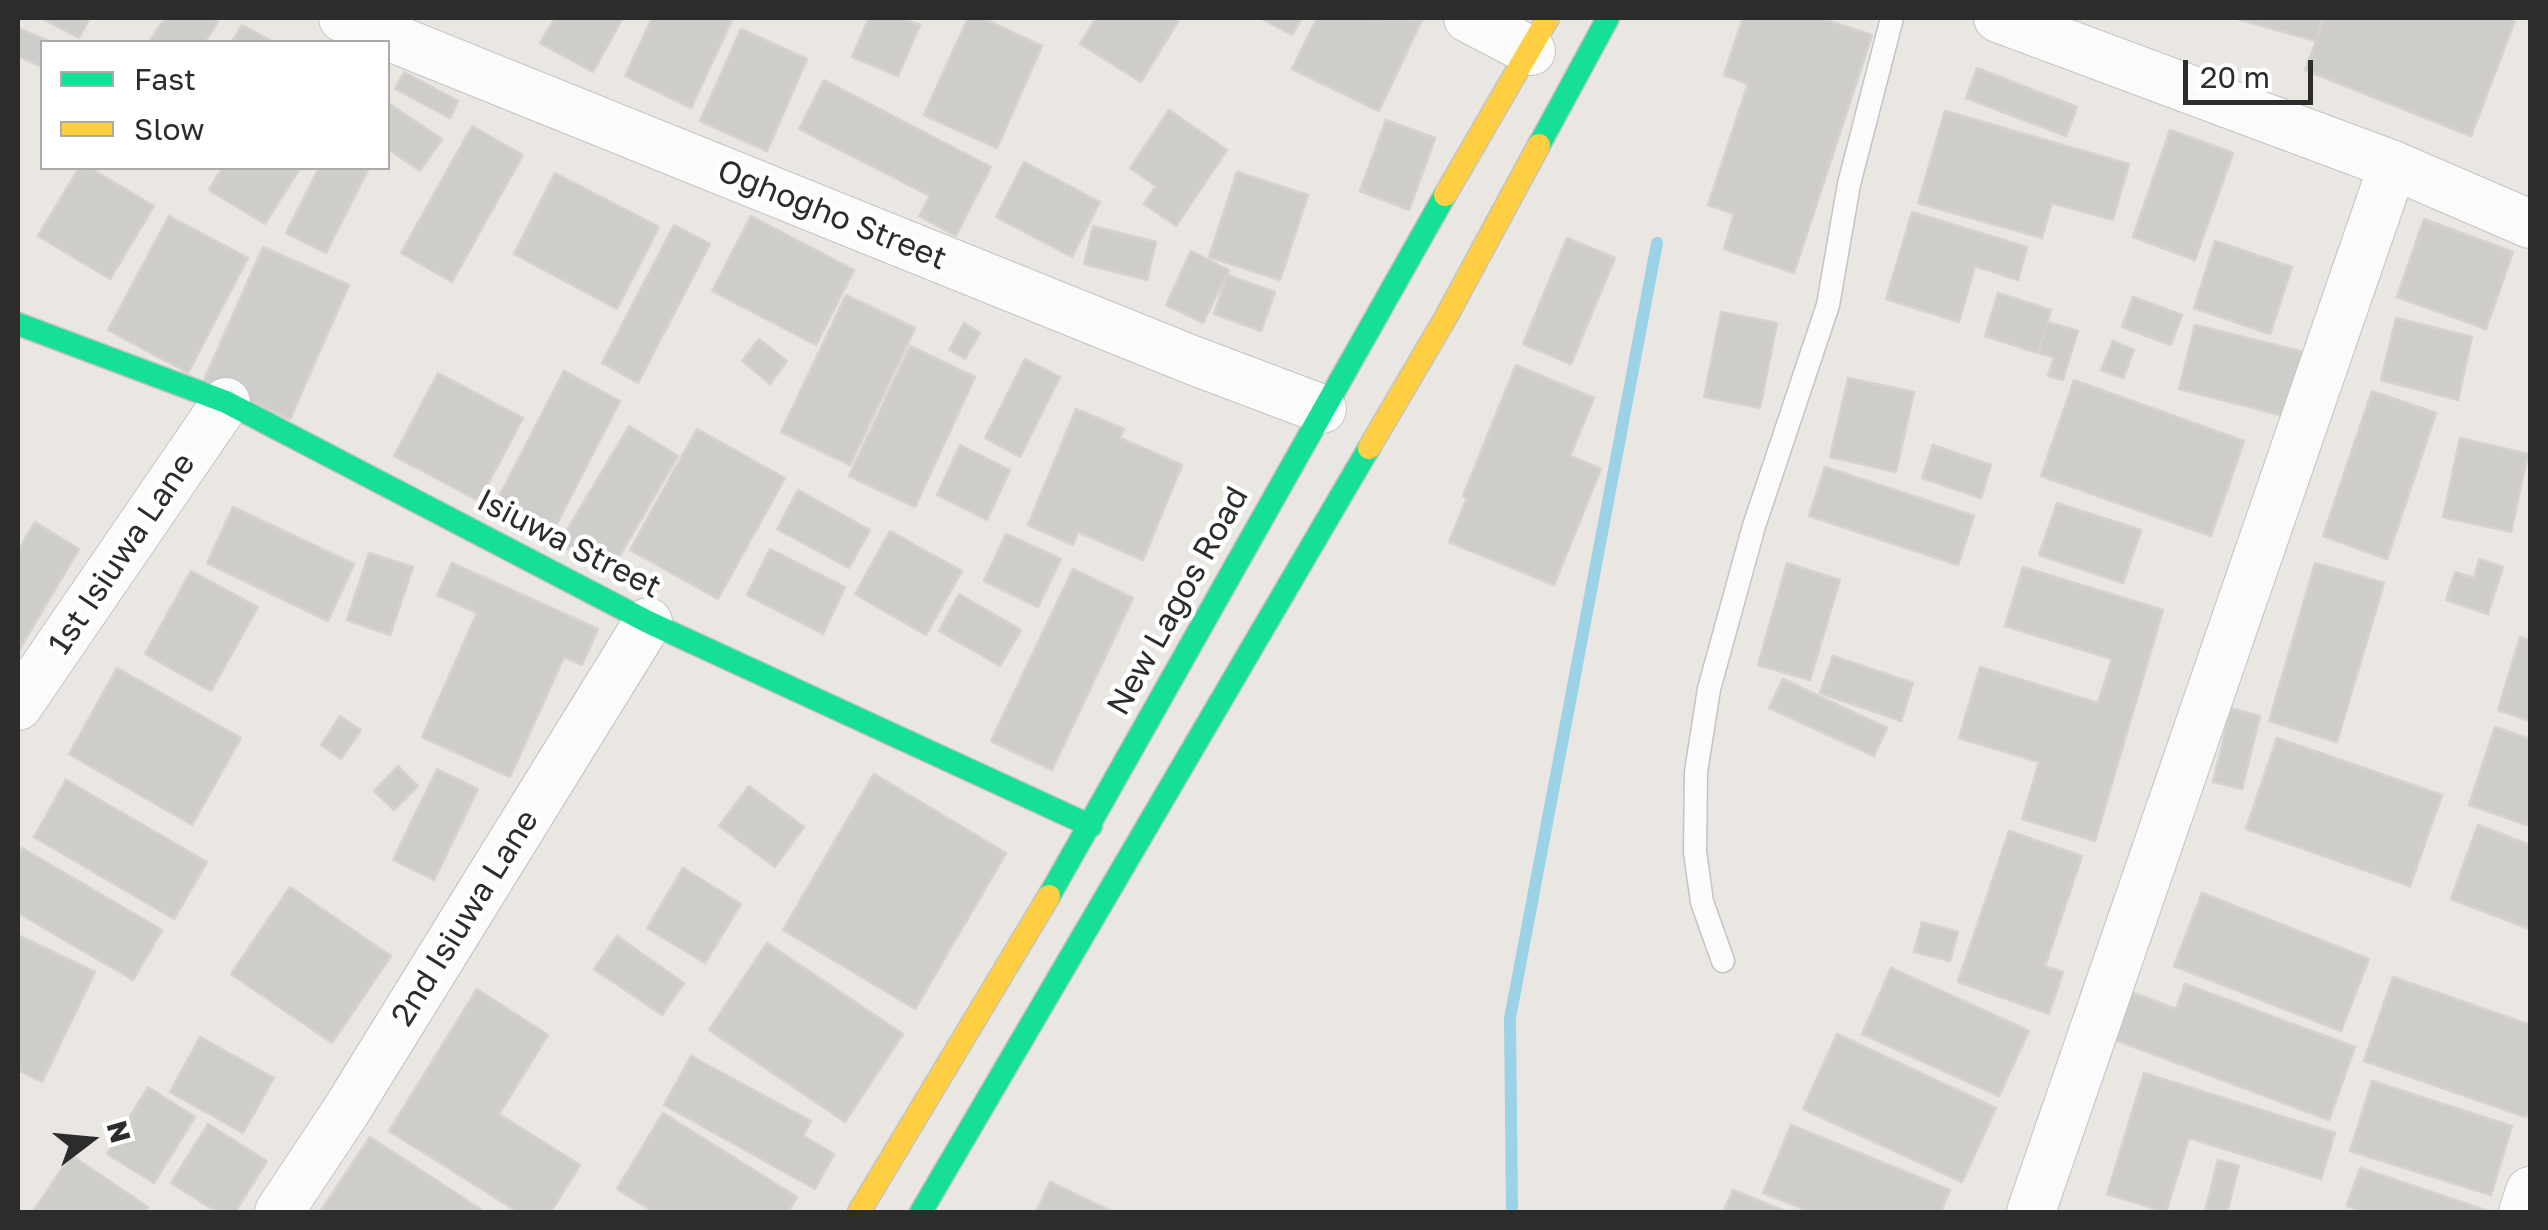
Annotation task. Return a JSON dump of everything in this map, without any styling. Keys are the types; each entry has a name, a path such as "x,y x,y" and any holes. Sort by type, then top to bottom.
{"main road":[{"path":"921,1212 1446,317 1608,18"},
{"name":"New Lagos Road","path":"858,1212 1091,826 1322,409 1539,34"},
{"name":"Isiuwa Street","path":"18,324 226,402 648,622 1091,826"}],"street":[{"name":"Oghogho Street","path":"343,18 1322,409"},
{"path":"1468,18 1539,34"},
{"path":"1998,18 2392,166 2530,224"},
{"path":"2031,1212 2392,166"},
{"name":"1st Isiuwa Lane","path":"18,706 226,402"},
{"name":"2nd Isiuwa Lane","path":"279,1212 648,622"},
{"path":"2523,1212 2530,1191"}],"lane":[{"path":"1723,961 1702,902 1695,852 1696,772 1709,689 1754,526 1828,305 1848,184 1892,18"}],"building":[{"path":"41,18 90,18 79,38"},
{"path":"165,18 211,18 218,22 206,40 150,40"},
{"path":"555,18 623,18 593,72 540,43"},
{"path":"652,18 733,18 691,108 625,76"},
{"path":"869,18 901,18 920,25 898,76 852,57"},
{"path":"968,18 982,18 1042,46 997,148 924,115"},
{"path":"1096,18 1180,18 1141,82 1080,44"},
{"path":"1260,18 1302,18 1292,35"},
{"path":"1317,18 1422,20 1379,111 1292,69"},
{"path":"1743,18 1820,18 1872,35 1794,273 1724,249 1734,214 1708,205 1748,84 1724,75"},
{"path":"2234,18 2322,18 2316,41"},
{"path":"2325,18 2516,18 2471,136 2305,70"},
{"path":"242,25 269,40 233,40"},
{"path":"18,28 46,40 40,40 40,66 18,56"},
{"path":"741,29 807,59 767,151 700,121"},
{"path":"1977,68 2077,107 2066,136 1966,98"},
{"path":"404,72 458,101 450,118 395,89"},
{"path":"824,80 991,167 956,236 919,216 930,196 799,129"},
{"path":"390,104 442,139 420,171 390,150"},
{"path":"1169,110 1227,150 1176,226 1144,204 1156,186 1130,168"},
{"path":"1945,111 2129,164 2113,220 2052,203 2042,238 1918,203"},
{"path":"1386,120 1435,138 1409,210 1360,191"},
{"path":"472,126 523,155 452,282 401,253"},
{"path":"2170,130 2233,153 2195,260 2133,237"},
{"path":"1024,162 1100,202 1072,257 996,217"},
{"path":"78,170 93,170 154,206 110,279 38,236"},
{"path":"221,170 299,170 265,224 209,190"},
{"path":"318,170 368,170 326,253 286,233"},
{"path":"1237,172 1308,195 1280,280 1209,257"},
{"path":"555,173 659,227 617,309 514,254"},
{"path":"1912,212 2027,247 2018,280 1975,266 1959,322 1886,299"},
{"path":"169,216 248,258 188,373 108,330"},
{"path":"751,216 854,270 816,345 712,291"},
{"path":"2424,219 2513,252 2486,329 2397,297"},
{"path":"674,225 710,244 638,383 602,363"},
{"path":"1093,226 1156,242 1147,280 1084,264"},
{"path":"1567,238 1615,258 1571,364 1523,344"},
{"path":"2215,241 2292,267 2270,334 2194,308"},
{"path":"263,247 349,285 290,419 204,380"},
{"path":"1191,251 1229,270 1203,323 1166,305"},
{"path":"1227,275 1275,292 1261,331 1214,314"},
{"path":"1998,293 2051,310 2038,353 1985,336"},
{"path":"846,295 915,328 850,465 781,432"},
{"path":"2133,297 2182,315 2171,345 2122,327"},
{"path":"1721,312 1777,323 1760,408 1704,397"},
{"path":"2396,318 2472,337 2458,400 2381,380"},
{"path":"2048,322 2078,331 2063,380 2048,376 2054,357 2038,353"},
{"path":"964,323 980,333 965,359 949,350"},
{"path":"2195,325 2304,352 2288,417 2179,389"},
{"path":"759,339 787,361 770,384 742,361"},
{"path":"2113,341 2134,350 2123,378 2101,370"},
{"path":"910,346 975,377 915,507 849,476"},
{"path":"1025,359 1060,377 1020,457 985,438"},
{"path":"1516,365 1594,398 1570,456 1601,469 1554,585 1449,542 1467,498 1463,496"},
{"path":"564,371 620,401 546,545 489,516"},
{"path":"438,373 523,418 479,501 394,456"},
{"path":"1848,378 1914,392 1896,472 1830,457"},
{"path":"2074,380 2244,441 2211,536 2041,476"},
{"path":"2372,391 2436,413 2387,559 2323,536"},
{"path":"1076,409 1124,429 1120,438 1182,465 1143,560 1078,532 1073,545 1028,525"},
{"path":"629,426 678,456 609,574 559,544"},
{"path":"697,429 785,478 718,599 630,550"},
{"path":"2460,438 2528,454 2511,532 2443,517"},
{"path":"960,445 1010,470 987,520 937,495"},
{"path":"1933,445 1991,465 1981,498 1922,478"},
{"path":"1825,467 1974,516 1958,565 1809,516"},
{"path":"798,490 870,530 849,568 777,529"},
{"path":"2057,503 2141,530 2123,583 2039,555"},
{"path":"233,507 354,564 328,621 207,563"},
{"path":"35,522 79,549 18,652 18,551"},
{"path":"890,531 962,571 926,635 855,594"},
{"path":"1006,534 1061,559 1038,607 984,581"},
{"path":"770,549 845,587 823,634 747,595"},
{"path":"369,553 413,567 390,635 347,620"},
{"path":"2479,559 2503,567 2488,614 2446,600 2455,572 2474,578"},
{"path":"452,563 598,629 582,665 564,657 510,777 422,737 477,613 437,595"},
{"path":"1787,563 1840,580 1810,680 1758,665"},
{"path":"2315,563 2384,583 2337,742 2269,721"},
{"path":"2023,567 2163,610 2095,841 2022,819 2039,762 1959,738 1980,667 2098,703 2112,659 2005,626"},
{"path":"1073,569 1133,598 1052,770 991,741"},
{"path":"191,571 258,607 211,691 145,654"},
{"path":"959,594 1021,630 1000,666 939,631"},
{"path":"2520,637 2530,640 2530,721 2498,710"},
{"path":"1833,656 1913,683 1901,721 1820,693"},
{"path":"117,668 241,738 192,825 69,754"},
{"path":"1783,679 1887,728 1874,756 1769,708"},
{"path":"2231,708 2260,716 2242,789 2213,782"},
{"path":"340,716 361,730 341,759 321,745"},
{"path":"2495,727 2530,739 2530,826 2469,805"},
{"path":"2277,738 2442,795 2410,886 2246,829"},
{"path":"398,766 418,786 394,810 374,791"},
{"path":"437,769 478,789 434,880 393,860"},
{"path":"874,774 1006,853 915,1009 783,930"},
{"path":"66,780 207,862 174,919 34,837"},
{"path":"749,786 804,827 775,867 719,826"},
{"path":"2478,825 2530,845 2530,929 2451,899"},
{"path":"2009,831 2082,856 2045,966 2063,972 2049,1014 1958,982"},
{"path":"22,848 162,930 133,980 18,913 18,856"},
{"path":"683,868 741,904 705,963 647,928"},
{"path":"290,887 391,956 332,1043 231,974"},
{"path":"2202,893 2369,959 2341,1031 2174,966"},
{"path":"1922,922 1958,932 1950,961 1914,952"},
{"path":"18,935 95,972 42,1082 18,1070"},
{"path":"617,936 684,983 662,1015 594,969"},
{"path":"767,943 903,1034 845,1122 709,1030"},
{"path":"1891,968 2029,1031 1999,1096 1862,1034"},
{"path":"2393,977 2530,1025 2530,1104 2526,1117 2364,1061"},
{"path":"2185,984 2355,1047 2329,1120 2110,1038 2128,991 2176,1009"},
{"path":"477,989 548,1035 499,1114 580,1165 551,1212 518,1212 389,1131"},
{"path":"1837,1034 1996,1108 1962,1182 1803,1109"},
{"path":"200,1037 274,1078 243,1133 170,1092"},
{"path":"691,1056 811,1121 803,1136 834,1154 815,1189 664,1105"},
{"path":"2144,1073 2335,1133 2321,1179 2189,1138 2166,1212 2107,1194"},
{"path":"2372,1081 2512,1126 2491,1195 2350,1151"},
{"path":"148,1087 195,1117 154,1183 107,1154"},
{"path":"663,1113 797,1197 788,1212 654,1212 617,1189"},
{"path":"208,1124 267,1161 235,1212 217,1212 171,1183"},
{"path":"1791,1125 1950,1190 1941,1212 1811,1212 1763,1193"},
{"path":"370,1137 485,1212 320,1212"},
{"path":"71,1155 148,1207 144,1212 33,1212"},
{"path":"2218,1160 2239,1166 2227,1212 2205,1212"},
{"path":"2360,1168 2488,1211 2367,1212 2347,1206"},
{"path":"1050,1182 1113,1212 1036,1212"},
{"path":"1733,1190 1787,1212 1723,1212"}],"waterway":[{"path":"1512,1212 1510,1018 1657,243"}],"traffic: fast":[{"path":"1539,145 1608,18"},
{"path":"1049,896 1445,195"},
{"path":"18,324 226,402 648,622 1091,826"},
{"path":"921,1212 1369,448"}],"traffic: slow":[{"path":"1445,195 1548,18"},
{"path":"1369,448 1446,317 1539,145"},
{"path":"859,1212 1049,896"}]}
